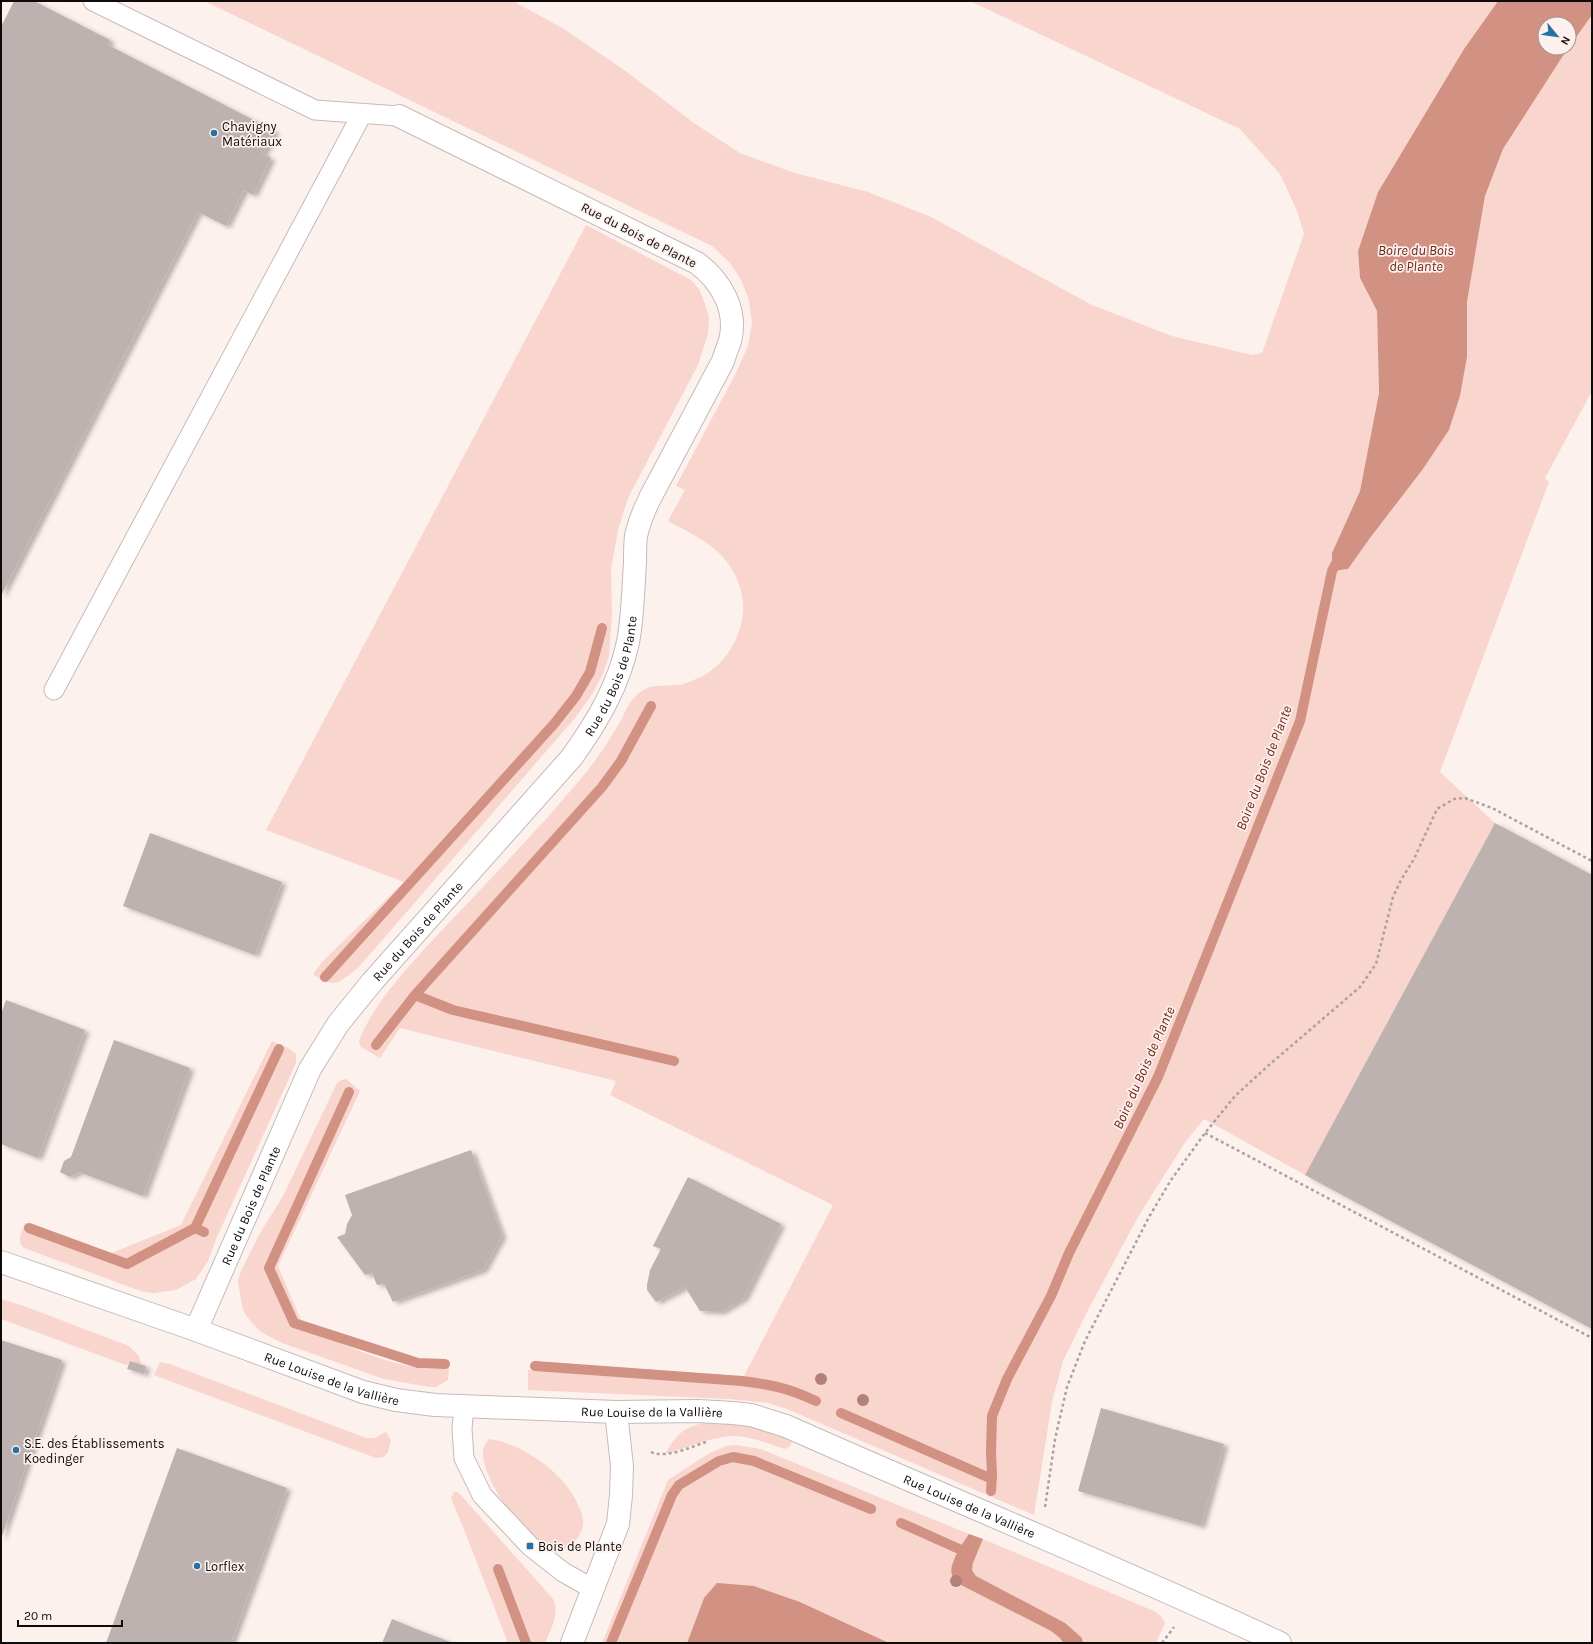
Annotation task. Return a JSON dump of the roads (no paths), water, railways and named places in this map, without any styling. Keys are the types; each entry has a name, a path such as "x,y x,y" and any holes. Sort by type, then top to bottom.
{"street":[{"name":"Rue du Bois de Plante","path":"196,1330 310,1069 323,1046 338,1024 372,982 572,757 591,731 608,700 621,669 628,642 636,536 642,515 722,361 730,340 732,320 728,301 720,285 710,272 697,263 398,116"},
{"name":"Rue Louise de la Vallière","path":"1,1262 196,1330 363,1392 396,1400 435,1405 616,1412 698,1411 745,1414 767,1419 1193,1603 1280,1643"},
{"path":"572,1643 618,1524 622,1466 616,1412"}],"lane":[{"path":"93,1 314,110 398,116"},
{"path":"54,690 362,114"},
{"path":"464,1405 462,1429 464,1458 482,1495 530,1546 563,1572 593,1589"}],"water":[{"name":"Boire du Bois de Plante","path":"1498,1 1592,1 1592,15 1577,36 1577,16 1537,16 1537,56 1563,56 1503,149 1485,196 1467,302 1467,357 1460,396 1449,430 1423,469 1348,569 1332,571 1332,553 1360,491 1379,393 1377,311 1360,278 1358,251 1378,192 1464,49"},
{"path":"969,1534 983,1539 973,1563 972,1570 976,1576 1065,1623 1082,1638 1083,1643 1063,1643 1060,1638 1051,1631 957,1582 952,1575 952,1565"},
{"path":"717,1583 754,1586 800,1602 889,1643 687,1643 704,1598"}],"waterway":[{"name":"Boire du Bois de Plante","path":"991,1491 992,1416 1007,1379 1051,1296 1069,1253 1158,1077 1300,721 1332,571 1338,560"},
{"path":"325,977 554,724 576,696 590,672 602,628"},
{"path":"376,1045 415,995 602,787 621,761 651,706"},
{"path":"415,995 453,1010 674,1061"},
{"path":"204,1232 195,1228 279,1049"},
{"path":"349,1092 269,1268 294,1323 418,1363 445,1364"},
{"path":"29,1228 127,1264 195,1228"},
{"path":"535,1366 742,1381 780,1388 816,1401"},
{"path":"841,1413 992,1479"},
{"path":"611,1643 672,1495 679,1485 719,1461 733,1457 754,1461 871,1509"},
{"path":"901,1523 968,1553"},
{"path":"498,1569 526,1643"}],"place":[{"name":"Chavigny Matériaux","path":"214,133"},
{"name":"S.E. des Établissements Koedinger","path":"16,1450"},
{"name":"Bois de Plante","path":"530,1546"},
{"name":"Lorflex","path":"197,1566"}]}
